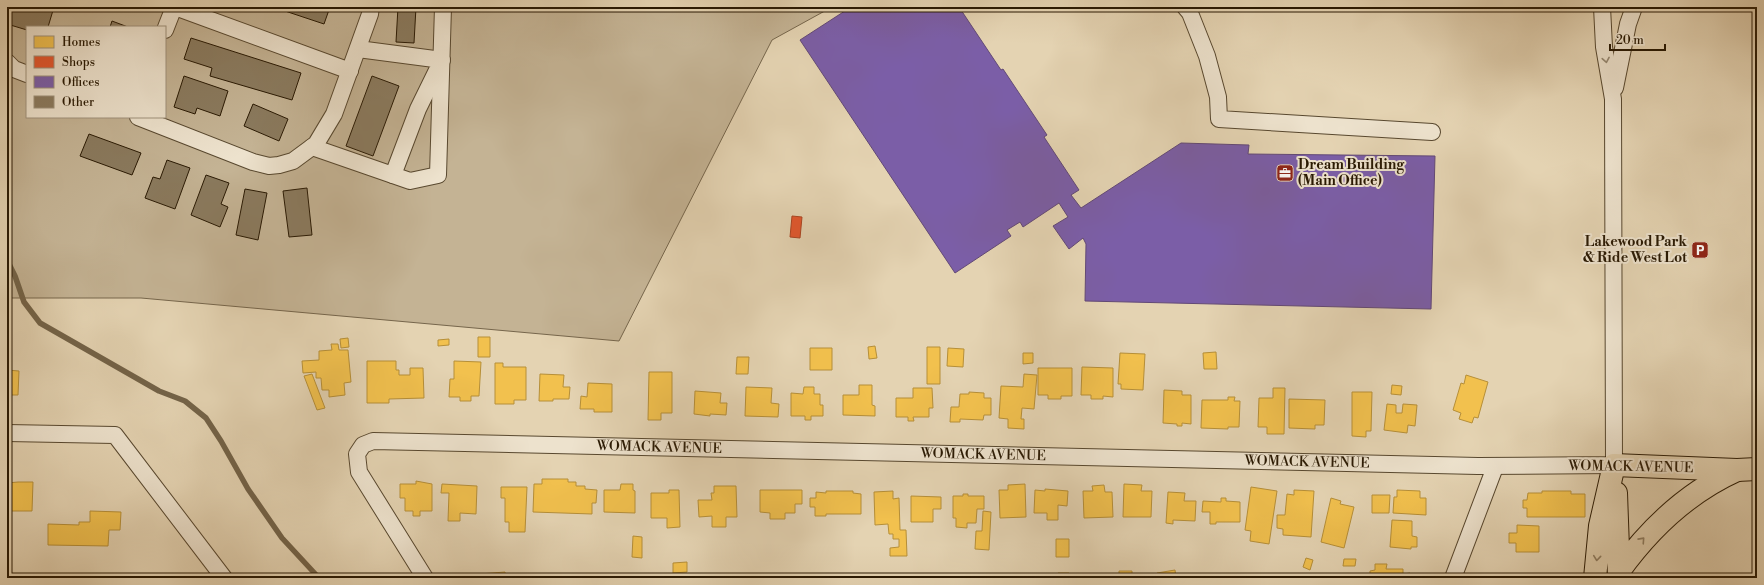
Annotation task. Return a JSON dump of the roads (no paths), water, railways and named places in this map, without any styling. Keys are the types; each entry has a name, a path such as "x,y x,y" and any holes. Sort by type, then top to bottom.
{"main road":[{"name":"WOMACK AVENUE","path":"1614,465 1747,469"},
{"path":"1614,465 1619,574"},
{"path":"1595,578 1600,526 1614,465"},
{"path":"1619,574 1635,548 1651,530 1669,515 1714,480 1747,469"}],"street":[{"path":"166,28 175,7 350,71"},
{"path":"141,118 253,162 269,166 293,161 316,144 334,114 370,14 371,7"},
{"path":"312,147 410,181 438,175 443,7"},
{"path":"1185,7 1190,13 1208,56 1218,97 1219,119 1432,132"},
{"path":"1602,7 1604,48 1613,99 1614,465"},
{"path":"1613,99 1628,24 1634,7"},
{"path":"358,48 442,60"},
{"path":"393,175 418,109 442,60"},
{"path":"7,62 14,69 26,74"},
{"path":"7,433 115,435 224,578"},
{"name":"WOMACK AVENUE","path":"425,578 359,472 357,454 363,445 373,441 1495,467 1614,465"},
{"path":"1453,578 1495,467"}],"waterway":[{"path":"7,260 15,276 24,302 40,323 159,391 185,401 206,418 221,441 248,489 282,538 319,578"}],"place":[{"name":"Dream Building (Main Office)","path":"1285,173"},
{"name":"Lakewood Park & Ride West Lot","path":"1700,250"}]}
